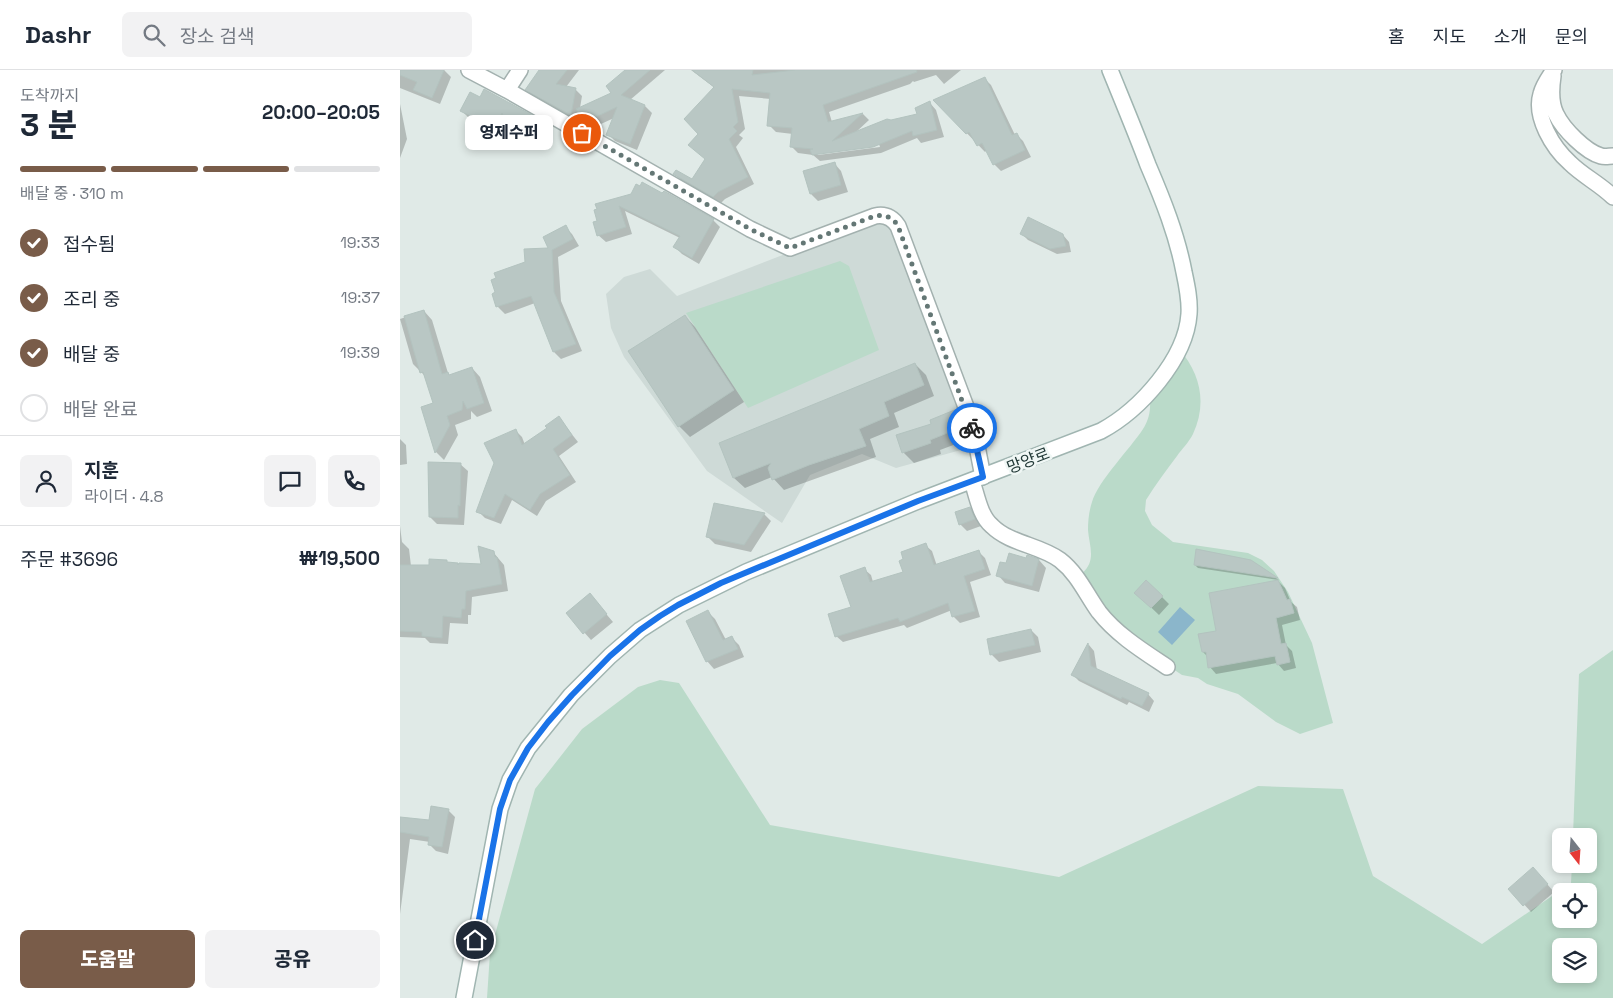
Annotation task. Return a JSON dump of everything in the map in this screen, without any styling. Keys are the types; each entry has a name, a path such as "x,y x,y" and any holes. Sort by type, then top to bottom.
{"street":[{"path":"469,70 750,229 790,248 875,216 885,216 893,220 898,226 966,407 976,441 982,512 991,526 1060,560 1077,576 1100,613 1119,633 1143,652 1167,667"},
{"path":"507,90 520,70"},
{"name":"망양로","path":"464,998 500,809 510,780 528,748 548,722 597,669 640,630 678,605 702,593 812,545 918,501 1093,435 1118,421 1162,376 1177,354 1185,335 1189,304 1176,237 1110,70"},
{"path":"1554,70 1551,88 1552,102 1562,124 1594,153 1602,157 1613,156"},
{"path":"1554,70 1540,94 1541,112 1547,131 1570,164 1613,197"}],"shaded area":[{"path":"878,218 893,223 970,436 968,448 896,468 862,454 810,475 782,523 707,471 624,357 611,328 606,294 624,277 650,269 677,296"}],"green space":[{"path":"840,261 849,266 879,350 748,408 686,313"},
{"path":"1179,349 1197,379 1201,401 1200,412 1193,434 1149,494 1146,500 1145,511 1152,525 1173,542 1248,553 1262,560 1274,571 1288,592 1312,643 1333,723 1300,734 1276,722 1238,694 1207,684 1198,678 1182,675 1119,633 1082,573 1087,568 1091,558 1088,523 1095,494 1107,475 1143,429 1150,411 1149,391"},
{"path":"1613,650 1613,998 487,998 490,953 535,789 582,729 638,687 660,680 679,683 770,825 1059,877 1258,786 1343,789 1373,876 1482,944 1552,896 1552,928 1597,928 1597,883 1571,883 1572,873 1598,872 1598,828 1573,828 1579,674"}],"water":[{"path":"1180,607 1195,620 1172,645 1158,632"}],"building":[{"path":"400,70 444,70 432,98 413,90 417,82 400,75"},
{"path":"539,70 567,70 556,84 576,88 571,115 525,90"},
{"path":"625,70 650,70 621,95 645,105 630,144 606,135 617,107 583,123 576,109 611,93 606,86"},
{"path":"692,70 753,70 752,75 795,70 916,70 917,72 823,105 828,122 863,113 832,141 887,119 891,120 917,114 915,108 930,101 937,130 913,136 912,131 873,147 812,155 810,150 813,149 790,147 792,128 767,126 770,93 732,89 738,122 733,127 737,131 729,139 748,177 718,192 713,197 673,174 676,170 692,179 705,159 688,145 698,134 684,119 714,87"},
{"path":"985,77 1012,135 1017,133 1025,150 993,165 982,143 977,146 969,132 966,134 933,100"},
{"path":"484,89 539,119 543,130 514,142 502,113 495,128 460,111 470,92 480,97"},
{"path":"835,162 841,185 810,194 803,171"},
{"path":"642,182 662,193 664,191 714,219 692,258 673,247 680,236 619,206 626,227 597,236 593,222 597,221 594,210 597,209 595,204 631,194 636,184 640,186"},
{"path":"1028,217 1063,234 1066,246 1050,249 1020,234"},
{"path":"566,225 573,239 552,250 554,292 576,344 553,352 531,296 496,307 492,294 495,292 491,280 496,278 494,273 525,262 524,249 548,248 543,237"},
{"path":"424,310 442,374 448,372 449,375 472,367 484,403 467,409 463,401 462,410 447,416 450,425 435,453 421,407 433,403 423,372 420,373 404,316"},
{"path":"685,315 734,390 678,427 628,351"},
{"path":"915,363 924,385 884,402 889,416 859,429 866,446 809,465 772,480 768,468 771,463 733,478 719,443"},
{"path":"957,409 962,427 930,440 931,443 902,453 896,435 931,424 930,420"},
{"path":"559,416 572,435 553,449 570,475 540,494 530,510 505,494 494,518 476,512 494,463 484,443 516,429 522,445 547,428 545,426"},
{"path":"428,462 461,463 458,518 429,517"},
{"path":"714,503 765,513 744,545 706,537"},
{"path":"970,507 975,519 959,525 955,512"},
{"path":"926,543 934,565 979,550 985,569 964,576 975,611 952,617 948,603 900,622 898,618 835,637 828,614 851,607 840,576 865,567 870,582 903,572 899,561 903,559 901,552"},
{"path":"478,546 494,551 495,557 497,557 502,584 466,591 465,609 462,609 461,618 443,616 442,638 422,636 422,632 400,631 400,565 429,565 429,559 447,560 447,562 458,563 458,565 459,563 481,564"},
{"path":"1196,549 1251,560 1278,578 1194,565"},
{"path":"1009,553 1026,558 1027,555 1039,559 1032,586 996,576 1000,562 1006,563"},
{"path":"1146,580 1163,596 1151,608 1134,593"},
{"path":"1278,580 1287,600 1290,599 1294,613 1276,618 1281,644 1286,643 1290,662 1277,665 1275,656 1208,668 1206,652 1202,652 1198,634 1216,631 1209,593"},
{"path":"590,593 607,614 583,634 566,613"},
{"path":"708,610 723,640 732,636 738,649 706,662 686,621"},
{"path":"1031,629 1035,645 990,655 987,639"},
{"path":"1088,643 1091,666 1149,693 1142,706 1122,697 1121,699 1071,675"},
{"path":"431,806 449,809 442,847 428,845 429,837 400,832 400,817 429,820"},
{"path":"1533,867 1548,884 1523,906 1508,889"}],"way so far":[{"path":"582,133 750,229 790,248 875,216 881,215 893,220 898,226 966,407 972,428"}],"place":[{"name":"영제수퍼","path":"582,133"}],"route":[{"path":"475,940 500,809 510,780 528,748 572,695 610,656 640,630 678,605 746,572 918,501 983,477 972,428"}]}
